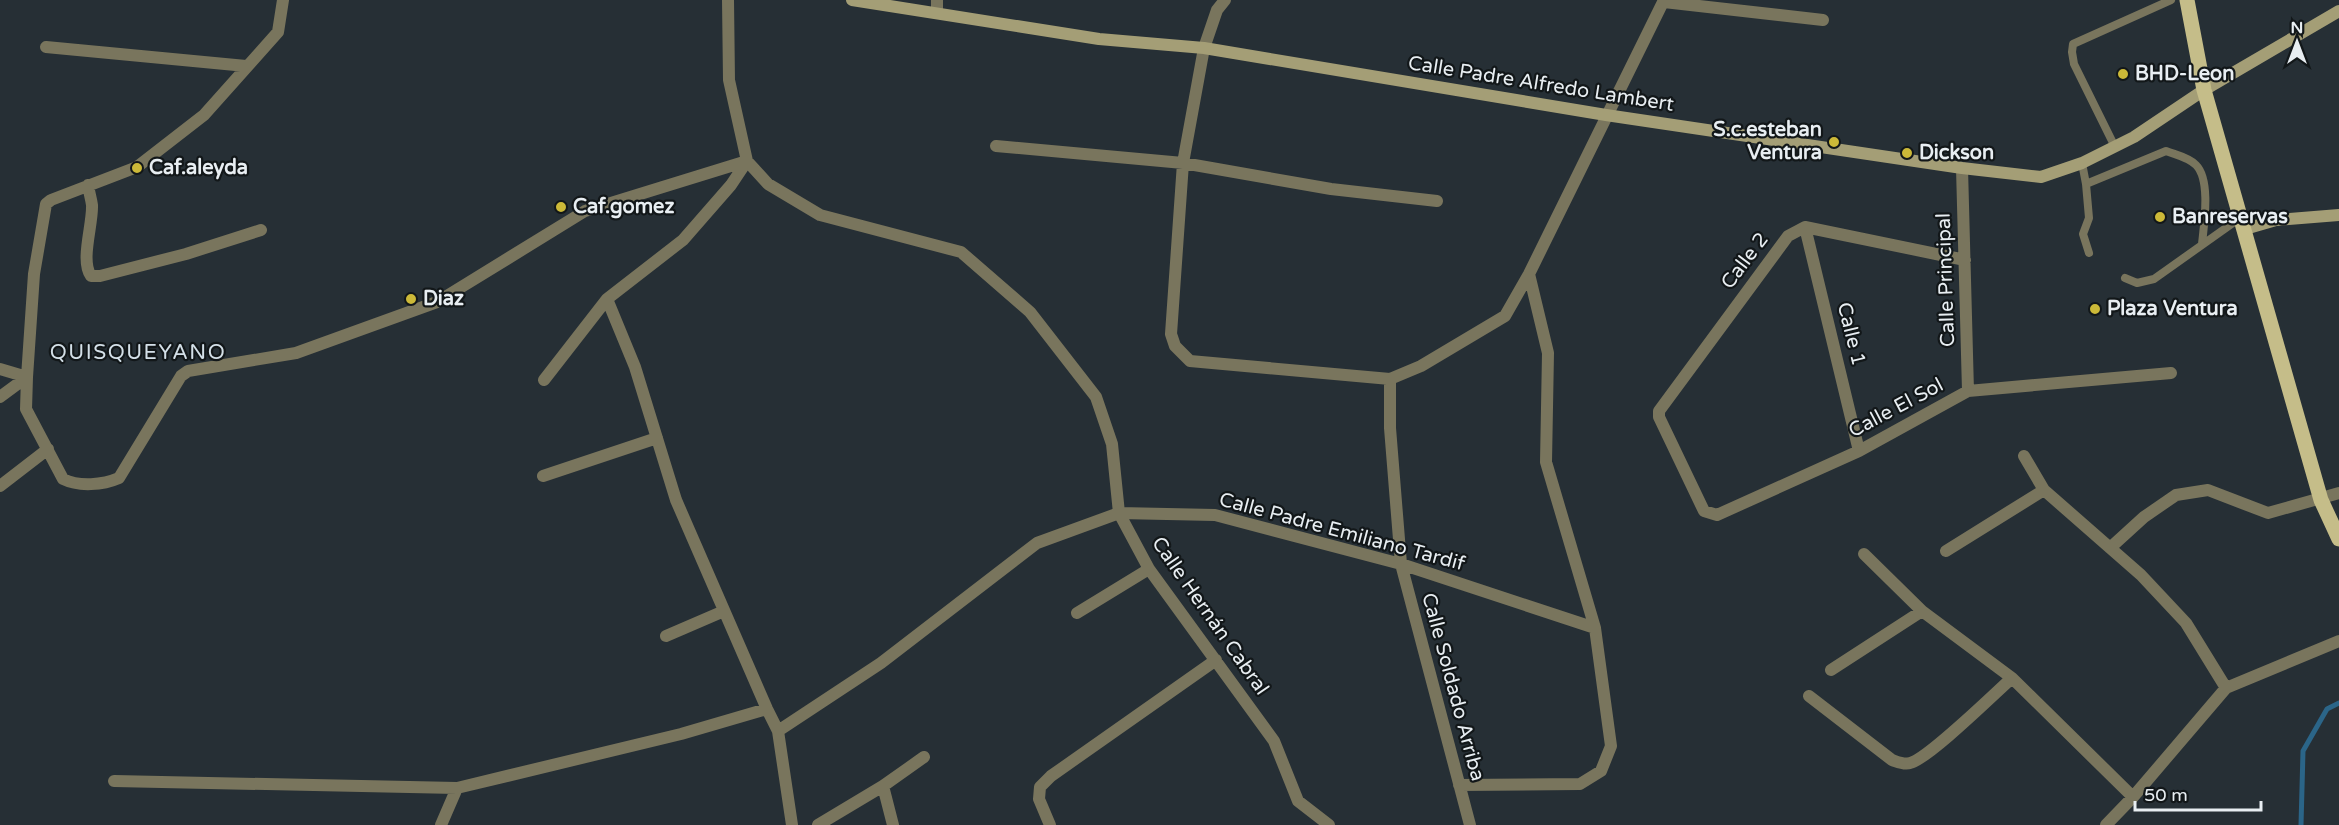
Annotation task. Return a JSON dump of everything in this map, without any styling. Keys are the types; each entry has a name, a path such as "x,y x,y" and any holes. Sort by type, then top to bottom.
{"main road":[{"path":"2187,0 2205,90 2321,500 2339,539"}],"street":[{"path":"283,0 278,32 204,116 137,167 51,200 46,204 34,274 26,408 63,479 70,482 105,484 119,478 181,376 188,372 296,353 437,302 585,211 747,161"},
{"name":"Calle Hernán Cabral","path":"728,0 729,80 747,161 768,184 820,215 961,252 1030,312 1096,397 1112,444 1119,513 1149,569 1274,741 1298,801 1329,825"},
{"name":"Calle Padre Alfredo Lambert","path":"852,0 1099,39 1204,48 1606,116 1962,168 2041,177 2082,163 2134,137 2205,90 2339,11"},
{"path":"937,14 938,0"},
{"path":"1225,0 1218,9 1204,48 1183,164 1172,334 1175,346 1190,361 1390,379 1421,366 1505,316 1664,1 1823,20"},
{"path":"46,47 246,66"},
{"path":"996,146 1183,164 1331,189 1437,201"},
{"path":"544,380 607,299 683,240 731,185 747,161"},
{"name":"Calle Principal","path":"1962,168 1968,391"},
{"path":"88,185 92,205 86,262 90,276 100,276 186,254 261,230"},
{"path":"2243,223 2339,215"},
{"path":"1805,226 1965,260"},
{"name":"Calle 1","path":"1805,226 1859,451"},
{"name":"Calle 2","path":"1680,464 1659,417 1662,404 1788,236 1805,226"},
{"path":"1459,784 1580,784 1601,771 1611,746 1595,627 1546,462 1548,353 1528,274"},
{"path":"607,299 635,367 676,500 778,731 792,825"},
{"path":"0,369 27,377"},
{"name":"Calle El Sol","path":"1680,464 1704,511 1717,515 1859,451 1968,391 2171,373"},
{"path":"0,397 27,377"},
{"name":"Calle Soldado Arriba","path":"1390,379 1390,428 1401,564 1470,825"},
{"path":"543,476 657,438"},
{"path":"0,486 48,449"},
{"path":"2024,456 2044,490 2141,575 2186,623 2226,687"},
{"path":"1946,551 2044,490"},
{"path":"2110,548 2144,517 2176,495 2208,490 2268,513 2321,500 2339,493"},
{"name":"Calle Padre Emiliano Tardif","path":"778,731 881,663 1037,543 1119,513 1215,514 1401,564 1595,627"},
{"path":"1864,554 1922,611 2012,678 2133,797"},
{"path":"1077,613 1149,569"},
{"path":"666,636 724,611"},
{"path":"1831,670 1922,611"},
{"path":"2106,825 2133,797 2226,687 2339,641"},
{"path":"1050,825 1039,799 1040,787 1051,776 1216,660"},
{"path":"1809,696 1892,760 1902,764 1910,763 1928,753 2012,678"},
{"path":"114,781 457,788 681,734 767,709"},
{"path":"818,825 883,786 924,757"},
{"path":"883,786 894,825"},
{"path":"441,825 457,788"}],"lane":[{"path":"2115,147 2074,64 2073,44 2171,0"},
{"path":"2086,184 2166,151 2187,158 2198,166 2204,186 2205,217 2202,244"},
{"path":"2082,163 2089,218 2083,234 2089,254"},
{"path":"2125,278 2137,284 2154,279 2202,244 2243,223"}],"waterway":[{"path":"2301,825 2303,751 2327,709 2339,703"}],"place":[{"name":"BHD-Leon","path":"2123,74"},
{"name":"S.c.esteban Ventura","path":"1834,142"},
{"name":"Dickson","path":"1907,153"},
{"name":"Caf.aleyda","path":"137,168"},
{"name":"Caf.gomez","path":"561,207"},
{"name":"Banreservas","path":"2160,217"},
{"name":"Diaz","path":"411,299"},
{"name":"Plaza Ventura","path":"2095,309"}],"district":[{"name":"QUISQUEYANO","path":"138,352"}]}
